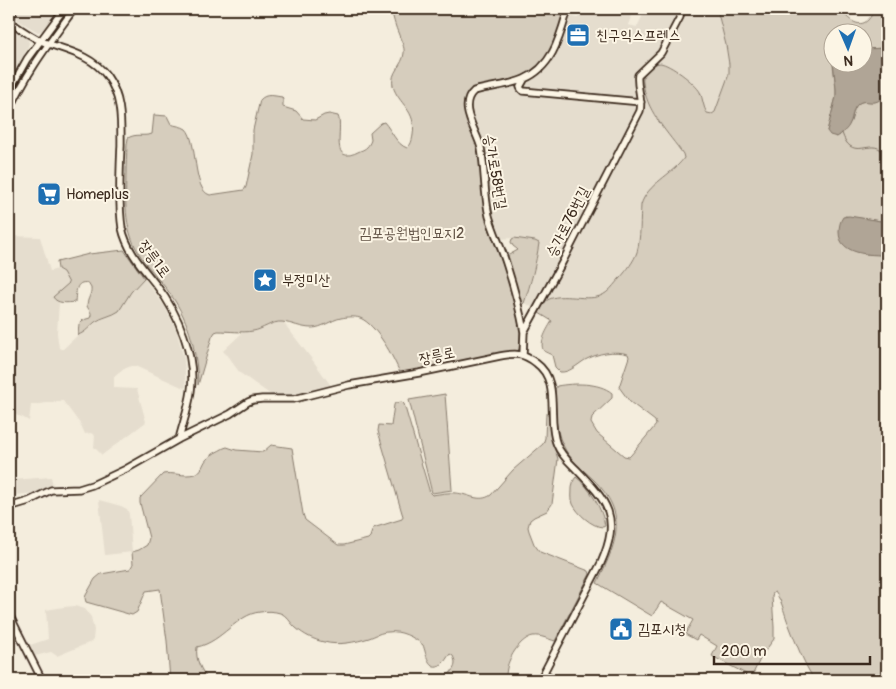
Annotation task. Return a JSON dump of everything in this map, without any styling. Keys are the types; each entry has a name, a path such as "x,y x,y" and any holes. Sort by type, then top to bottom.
{"street":[{"path":"9,22 13,9"},
{"path":"9,92 17,75 64,9"},
{"path":"9,112 23,82 74,9"},
{"name":"승가로58번길","path":"524,332 517,298 486,202 480,145 468,113 467,104 469,97 474,91 525,79 542,66 554,52 568,9"},
{"path":"525,79 520,86 524,91 642,102 637,80 638,75 661,53 680,17 681,9"},
{"name":"장릉1로","path":"9,22 41,40 74,52 90,61 105,74 117,96 121,112 120,213 126,242 134,256 172,307 184,335 189,356 192,376 191,392 179,438"},
{"name":"승가로76번길","path":"523,355 524,332 638,116 642,102"},
{"name":"장릉로","path":"9,507 28,501 51,490 79,489 92,485 126,469 179,438 230,414 248,402 294,398 349,385 500,356 511,354 523,355"},
{"path":"523,355 539,365 548,375 551,386 553,427 557,445 564,456 605,503 609,511 611,527 609,543 602,563 540,680"},
{"path":"9,614 42,680"},
{"path":"544,673 555,680"}],"shaded area":[{"path":"9,9 60,9 44,30 38,32 9,15"},
{"path":"582,9 634,9 628,25 637,27 646,9 717,9 726,45 729,74 717,109 710,114 705,111 697,87 685,77 659,63 646,71 646,98 657,119 684,158 641,205 639,241 636,254 610,290 594,298 550,298 543,304 540,311 524,303 537,259 535,241 514,238 499,239 490,210 483,146 470,105 475,95 517,84 544,69 559,47 569,16 578,18"},
{"path":"9,27 27,38 29,43 9,81"},
{"path":"887,48 888,70 884,94 875,102 859,103 854,109 851,121 846,129 837,137 830,135 827,131 836,97 834,72 874,72 874,49"},
{"path":"849,216 887,222 887,255 865,254 844,245 840,240 839,226 843,217"},
{"path":"9,236 40,237 50,271 58,269 63,272 69,283 57,302 59,302 57,333 59,348 63,349 97,321 119,311 131,292 144,278 165,307 176,329 184,359 186,387 184,388 135,366 124,369 114,377 114,388 137,389 146,422 102,455 94,447 95,436 91,433 85,434 81,425 63,401 31,405 29,421 9,413"},
{"path":"283,322 332,387 296,396 274,397 240,373 223,351 243,332 255,331"},
{"path":"51,477 53,486 38,493 14,495 13,480"},
{"path":"99,500 127,509 132,552 105,555"},
{"path":"75,606 85,609 91,617 94,630 93,640 57,656 51,652 35,656 30,645 48,639 46,610"}],"green space":[{"name":"김포공원법인묘지2","path":"391,9 566,9 550,53 540,65 521,77 472,90 465,101 465,112 479,149 488,225 506,273 517,313 520,330 519,349 517,351 400,373 378,334 366,321 360,318 341,318 312,328 278,322 253,331 215,332 198,385 196,361 188,327 178,305 143,259 131,237 126,208 128,138 152,134 154,115 167,116 171,124 186,129 190,135 200,184 204,191 210,195 244,190 246,187 253,154 253,130 260,100 267,96 282,97 283,107 296,111 303,119 315,120 329,114 338,116 339,144 344,154 350,155 366,148 371,140 370,133 384,122 397,140 407,148 412,141 413,126 410,113 395,92 393,86 393,76 403,58 404,51"},
{"path":"717,9 840,9 854,22 824,22 824,72 834,72 836,89 836,97 827,131 839,136 850,123 857,105 867,101 879,100 885,94 887,77 887,222 845,216 865,254 887,255 887,680 814,680 800,653 782,604 775,592 772,596 774,639 762,655 750,680 743,680 746,674 712,656 717,646 699,635 696,640 685,634 693,620 661,602 652,616 597,583 614,542 616,517 605,492 569,455 558,432 555,389 557,386 571,384 593,385 607,389 612,393 612,398 592,417 591,423 597,433 624,456 629,457 656,425 655,421 630,402 619,387 629,357 628,354 612,352 601,354 585,360 570,370 560,372 555,367 552,355 542,348 544,336 552,321 539,313 544,303 549,299 555,297 586,298 600,296 611,288 636,255 640,234 641,205 644,198 654,185 673,170 684,158 654,115 643,85 644,74 649,68 660,63 670,67 697,88 707,113 712,114 715,112 729,74 726,45"},
{"path":"875,9 887,9 887,48 874,49 874,22 865,22"},
{"path":"514,238 539,243 531,281 522,305 507,258 507,256 518,250 511,242"},
{"path":"124,250 144,278 131,292 119,311 98,320 78,335 79,324 91,316 87,306 91,288 88,283 81,283 76,291 75,302 57,301 53,297 69,283 63,272 58,269 57,262 89,254"},
{"path":"445,394 452,490 432,493 409,400"},
{"path":"402,402 432,495 453,493 482,498 491,495 513,470 543,444 546,414 549,414 551,437 558,459 552,504 547,511 530,520 529,531 534,544 540,552 589,571 590,574 555,641 536,636 524,640 510,659 506,680 445,680 455,664 453,656 450,654 442,664 434,666 428,660 423,645 407,635 397,632 385,632 353,642 329,643 306,635 282,614 267,611 244,618 214,640 197,647 198,660 208,680 170,680 160,589 146,591 137,612 132,615 86,602 86,595 95,579 101,574 130,569 133,564 132,552 147,545 149,538 140,498 163,474 195,474 200,471 209,457 227,447 236,450 263,452 271,445 292,448 305,520 338,545 368,539 373,528 402,519 403,516 378,431 379,425 391,426 394,405 395,403"},
{"path":"576,477 586,486 595,499 605,526 594,525 575,508 572,502 572,488"}],"waterway":[{"path":"842,133 850,146 855,148 875,147 880,149 887,160"}],"place":[{"name":"친구익스프레스","path":"578,35"},
{"name":"Homeplus","path":"49,194"},
{"name":"부정미산","path":"265,280"},
{"name":"김포시청","path":"621,629"}]}
